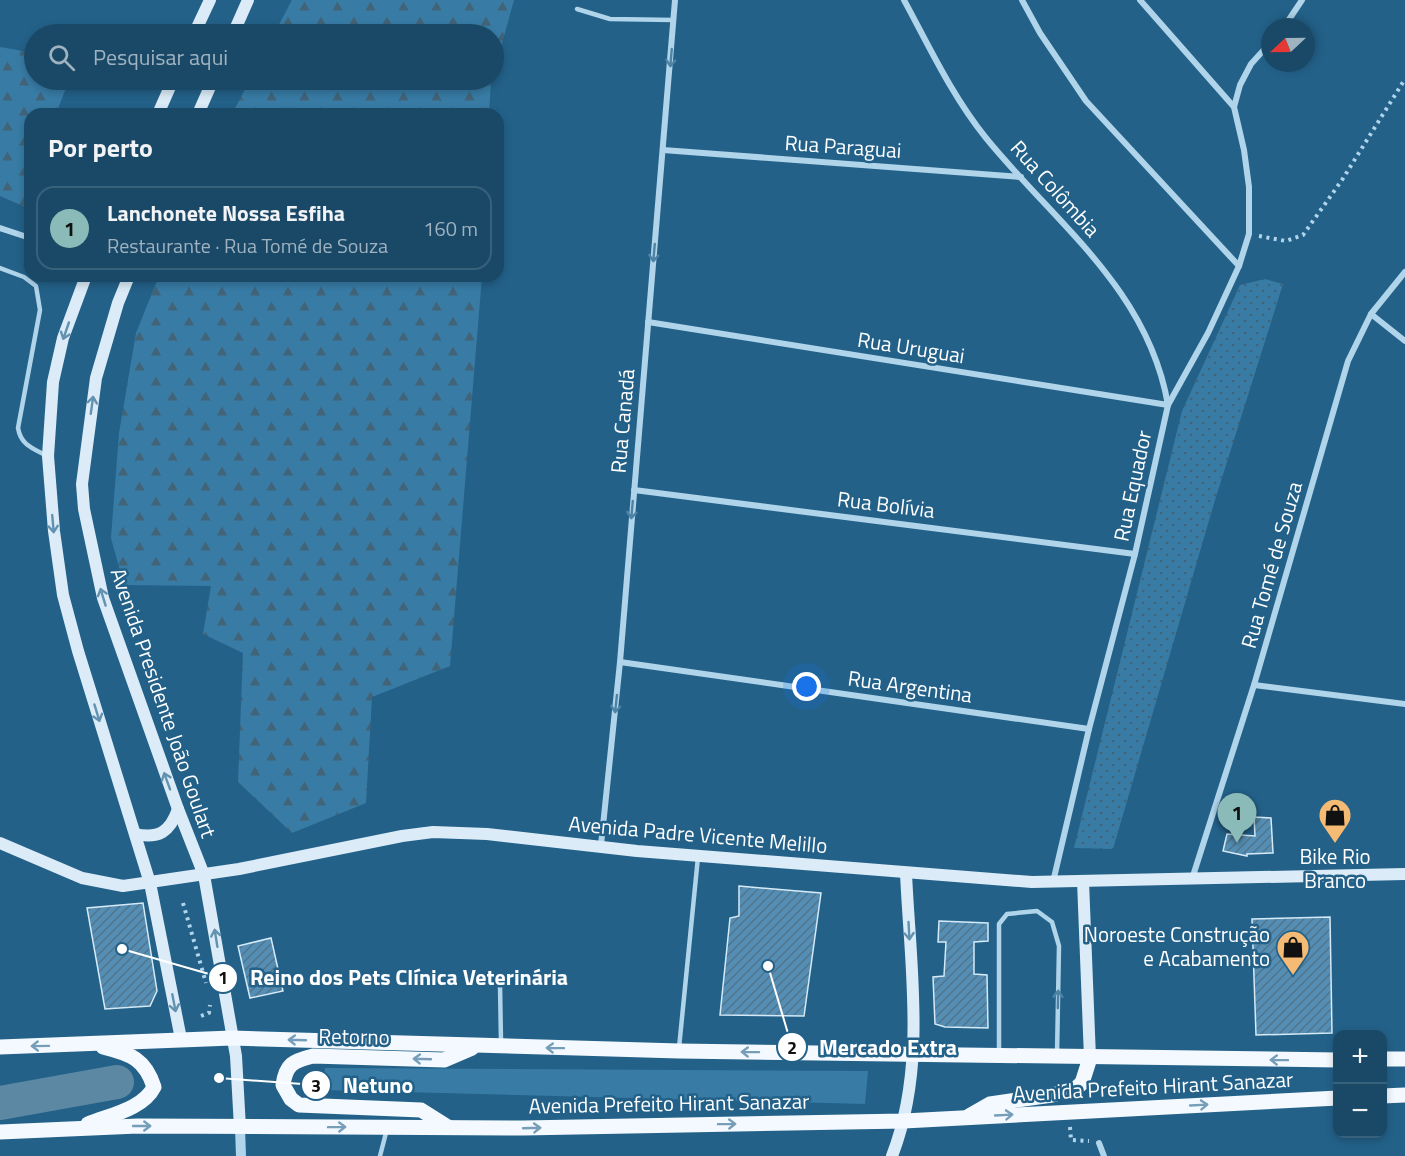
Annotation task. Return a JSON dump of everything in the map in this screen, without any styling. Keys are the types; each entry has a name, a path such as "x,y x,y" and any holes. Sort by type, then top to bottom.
{"main road":[{"path":"199,24 210,0"},
{"path":"237,24 248,0"},
{"path":"161,108 169,90"},
{"path":"201,108 209,90"},
{"path":"84,282 63,339 53,382 48,456 54,531 63,595 150,884 181,1039"},
{"name":"Avenida Presidente João Goulart","path":"127,282 96,378 82,484 84,509 103,598 178,809 204,875 236,1056 240,1128"},
{"path":"135,834 152,837 162,834 171,827 178,809"},
{"name":"Avenida Padre Vicente Melillo","path":"0,843 82,878 123,886 204,875 433,832 487,834 698,856 1053,883 1405,874"},
{"path":"892,1156 904,1121 913,1054 906,873"},
{"path":"967,1117 990,1104 1059,1094 1075,1089 1082,1083 1090,1058 1083,881"},
{"name":"Avenida Prefeito Hirant Sanazar","path":"0,1047 79,1046 232,1038 679,1051 1057,1058 1333,1060"},
{"path":"77,1128 134,1106 149,1097 154,1087 148,1069 128,1056 105,1047 79,1046"},
{"name":"Retorno","path":"449,1127 421,1110 299,1105 291,1099 283,1085 286,1067 295,1060 313,1056 444,1060 478,1046"},
{"path":"1387,1059 1405,1059"},
{"path":"1387,1096 1405,1095"},
{"name":"Avenida Prefeito Hirant Sanazar","path":"0,1132 138,1126 449,1127 904,1121 1333,1098"}],"street":[{"name":"Rua Canadá","path":"601,845 620,662 675,0"},
{"name":"Rua Colômbia","path":"904,0 949,83 985,137 1110,275 1136,314 1163,379 1168,405"},
{"path":"1022,0 1086,100 1239,266"},
{"path":"1140,0 1234,107"},
{"path":"1290,18 1302,0"},
{"path":"1234,107 1240,86 1251,64 1261,53"},
{"name":"Rua Equador","path":"1053,883 1089,729 1135,554 1168,405 1208,333 1239,266 1249,234 1249,186 1244,150 1234,107"},
{"name":"Rua Paraguai","path":"663,150 1021,177"},
{"path":"0,228 24,236"},
{"name":"Rua Tomé de Souza","path":"1192,879 1254,685 1348,361 1371,314 1405,272"},
{"path":"1371,314 1405,341"},
{"name":"Rua Uruguai","path":"648,322 1168,405"},
{"name":"Rua Bolívia","path":"634,490 1135,554"},
{"name":"Rua Argentina","path":"620,662 1089,729"},
{"path":"1254,685 1405,704"},
{"path":"240,1128 241,1156"},
{"path":"1099,1143 1104,1156"}],"lane":[{"path":"577,9 610,19 674,20"},
{"path":"0,268 24,277"},
{"path":"31,282 36,286 40,310 18,428 21,439 28,447 48,456"},
{"path":"679,1051 698,856"},
{"path":"999,1057 999,924 1007,914 1037,911 1052,922 1059,946 1057,1058"},
{"path":"500,985 501,1047"},
{"path":"380,1156 387,1126"}],"path":[{"path":"1249,234 1286,241 1302,235 1342,180 1405,79"},
{"path":"183,903 208,990"},
{"path":"201,1016 208,1013 211,1001"},
{"path":"1069,1112 1071,1140 1099,1143"}],"green space":[{"path":"292,0 514,0 504,36 504,24 279,24"},
{"path":"0,47 24,51 24,90 65,90 58,108 24,108 24,206 0,196"},
{"path":"245,90 490,90 489,108 235,108"},
{"path":"1265,279 1283,284 1215,500 1113,849 1074,848 1182,411 1240,285"},
{"path":"157,282 482,282 450,666 372,697 366,803 292,833 238,782 243,653 203,634 211,586 124,585 111,538 119,433 136,333"},
{"path":"325,1068 868,1071 865,1104 323,1090"}],"building":[{"path":"1254,817 1271,818 1273,853 1247,854 1247,856 1223,851 1227,834 1255,836"},
{"path":"739,886 821,893 804,1016 720,1015 730,918 739,916"},
{"path":"143,903 157,991 150,1006 105,1009 87,908"},
{"name":"Noroeste Construção e Acabamento","path":"1330,917 1332,1033 1256,1035 1252,919"},
{"path":"939,921 988,923 988,941 974,942 974,974 987,975 988,1028 945,1027 935,1024 933,977 944,976 946,942 938,942"},
{"path":"271,938 283,991 250,998 238,946"}],"waterway":[{"path":"0,1103 117,1082"}],"place":[{"name":"Lanchonete Nossa Esfiha","path":"1237,843"},
{"name":"Bike Rio Branco","path":"1335,844"},
{"name":"Reino dos Pets Clínica Veterinária","path":"122,949"},
{"name":"Mercado Extra","path":"768,966"},
{"name":"Noroeste Construção e Acabamento","path":"1293,976"},
{"name":"Netuno","path":"219,1078"}]}
